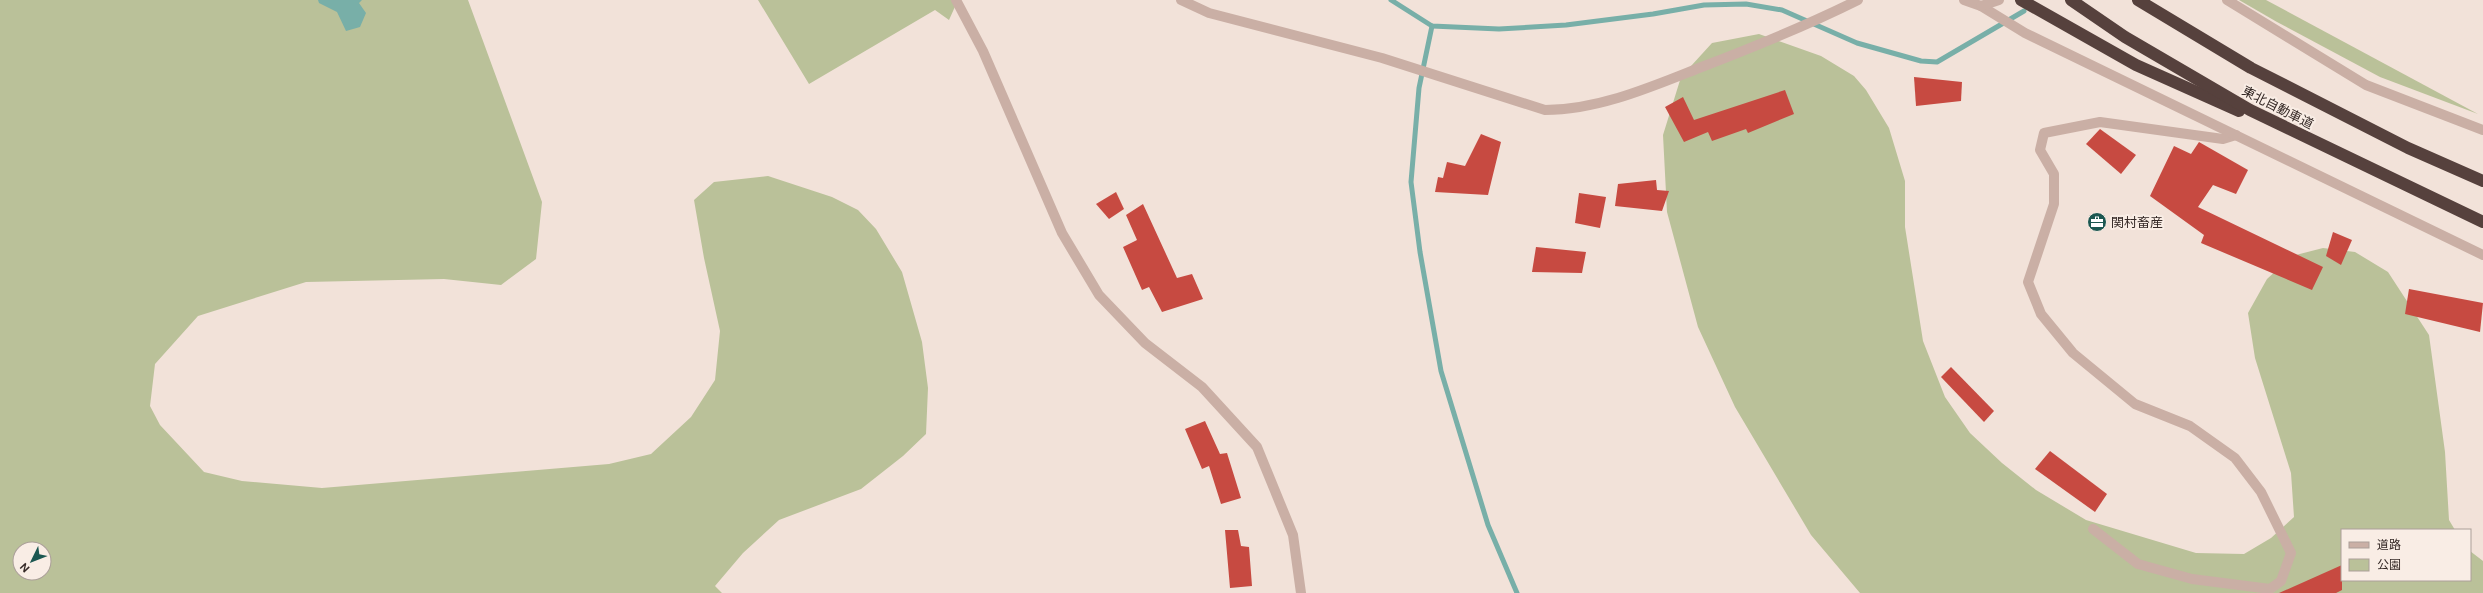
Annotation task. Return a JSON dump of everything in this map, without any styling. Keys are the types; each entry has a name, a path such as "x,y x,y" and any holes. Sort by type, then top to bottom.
{"highway":[{"path":"2021,0 2136,65 2388,178"},
{"name":"東北自動車道","path":"2071,0 2125,37 2250,110 2388,178 2483,222"},
{"name":"東北自動車道","path":"2138,0 2252,68 2408,148 2483,181"}],"street":[{"path":"956,0 983,51 1062,233 1099,295 1145,343 1202,387 1257,447 1293,535 1301,593"},
{"path":"1181,0 1209,13 1382,58 1545,110 1568,110 1645,90 1799,29 1858,0"},
{"path":"1964,0 1981,6 2017,28 2236,136 2483,255"},
{"path":"1981,6 1999,0"},
{"path":"2227,0 2366,85 2483,130"},
{"path":"2093,530 2138,564 2192,579 2270,589 2281,581 2291,553 2261,492 2235,458 2190,426 2135,404 2073,353 2041,314 2028,282 2054,204 2054,174 2040,150 2044,133 2100,122 2223,139 2236,136"}],"green space":[{"path":"0,0 468,0 542,202 536,259 501,285 444,279 306,282 198,316 155,364 150,406 160,425 204,472 242,481 322,488 609,464 651,454 691,417 715,380 720,331 704,258 694,200 714,182 768,176 832,197 858,210 876,229 902,272 922,342 928,388 926,434 903,456 861,489 779,520 743,553 715,586 722,593 0,593"},
{"path":"758,0 958,0 949,20 935,10 809,84"},
{"path":"2239,0 2266,0 2478,114 2380,77"},
{"path":"1759,34 1821,56 1854,76 1866,90 1889,128 1905,181 1905,227 1923,341 1945,397 1970,433 2002,463 2036,490 2086,520 2196,553 2244,554 2271,538 2294,517 2291,473 2255,358 2248,313 2267,279 2292,256 2323,248 2355,252 2388,272 2429,335 2445,452 2449,520 2454,529 2341,529 2341,581 2471,581 2471,552 2483,561 2483,593 1860,593 1811,535 1735,407 1698,327 1667,212 1663,135 1681,77 1712,43"}],"water":[{"path":"318,0 362,0 359,3 366,13 360,27 346,31 337,12 319,3"}],"building":[{"path":"1914,77 1962,82 1961,101 1916,106"},
{"path":"1785,90 1794,114 1748,133 1746,129 1712,141 1708,132 1684,142 1665,107 1683,97 1694,120"},
{"path":"2100,129 2136,155 2121,174 2086,144"},
{"path":"1481,134 1501,142 1488,195 1435,192 1438,177 1443,178 1447,162 1465,166"},
{"path":"2199,142 2248,170 2236,194 2213,185 2198,207 2323,267 2312,290 2201,243 2204,235 2150,196 2174,146 2191,154"},
{"path":"1656,180 1657,190 1669,191 1662,211 1615,206 1618,184"},
{"path":"1116,192 1124,209 1109,219 1096,204"},
{"path":"1579,193 1606,197 1600,228 1575,223"},
{"path":"1143,204 1177,278 1192,274 1203,299 1162,312 1149,287 1142,290 1123,247 1137,240 1126,215"},
{"path":"2333,232 2352,240 2341,265 2326,256"},
{"path":"1536,247 1586,252 1582,273 1532,272"},
{"path":"2409,289 2483,303 2480,332 2405,314"},
{"path":"1951,367 1994,411 1984,422 1941,377"},
{"path":"1205,421 1220,454 1227,453 1241,498 1221,504 1209,466 1202,469 1185,429"},
{"path":"2050,451 2107,494 2095,512 2035,469"},
{"path":"1225,530 1238,530 1241,546 1249,547 1252,586 1230,588"},
{"path":"2341,565 2342,590 2336,593 2279,593"}],"waterway":[{"path":"1391,0 1432,26 1499,29 1566,25 1653,14 1704,5 1746,4 1782,10 1857,43 1921,61 1937,62 2024,11"},
{"path":"1432,26 1419,88 1411,182 1420,252 1441,371 1488,525 1517,593"}],"place":[{"name":"関村畜産","path":"2097,222"}]}
